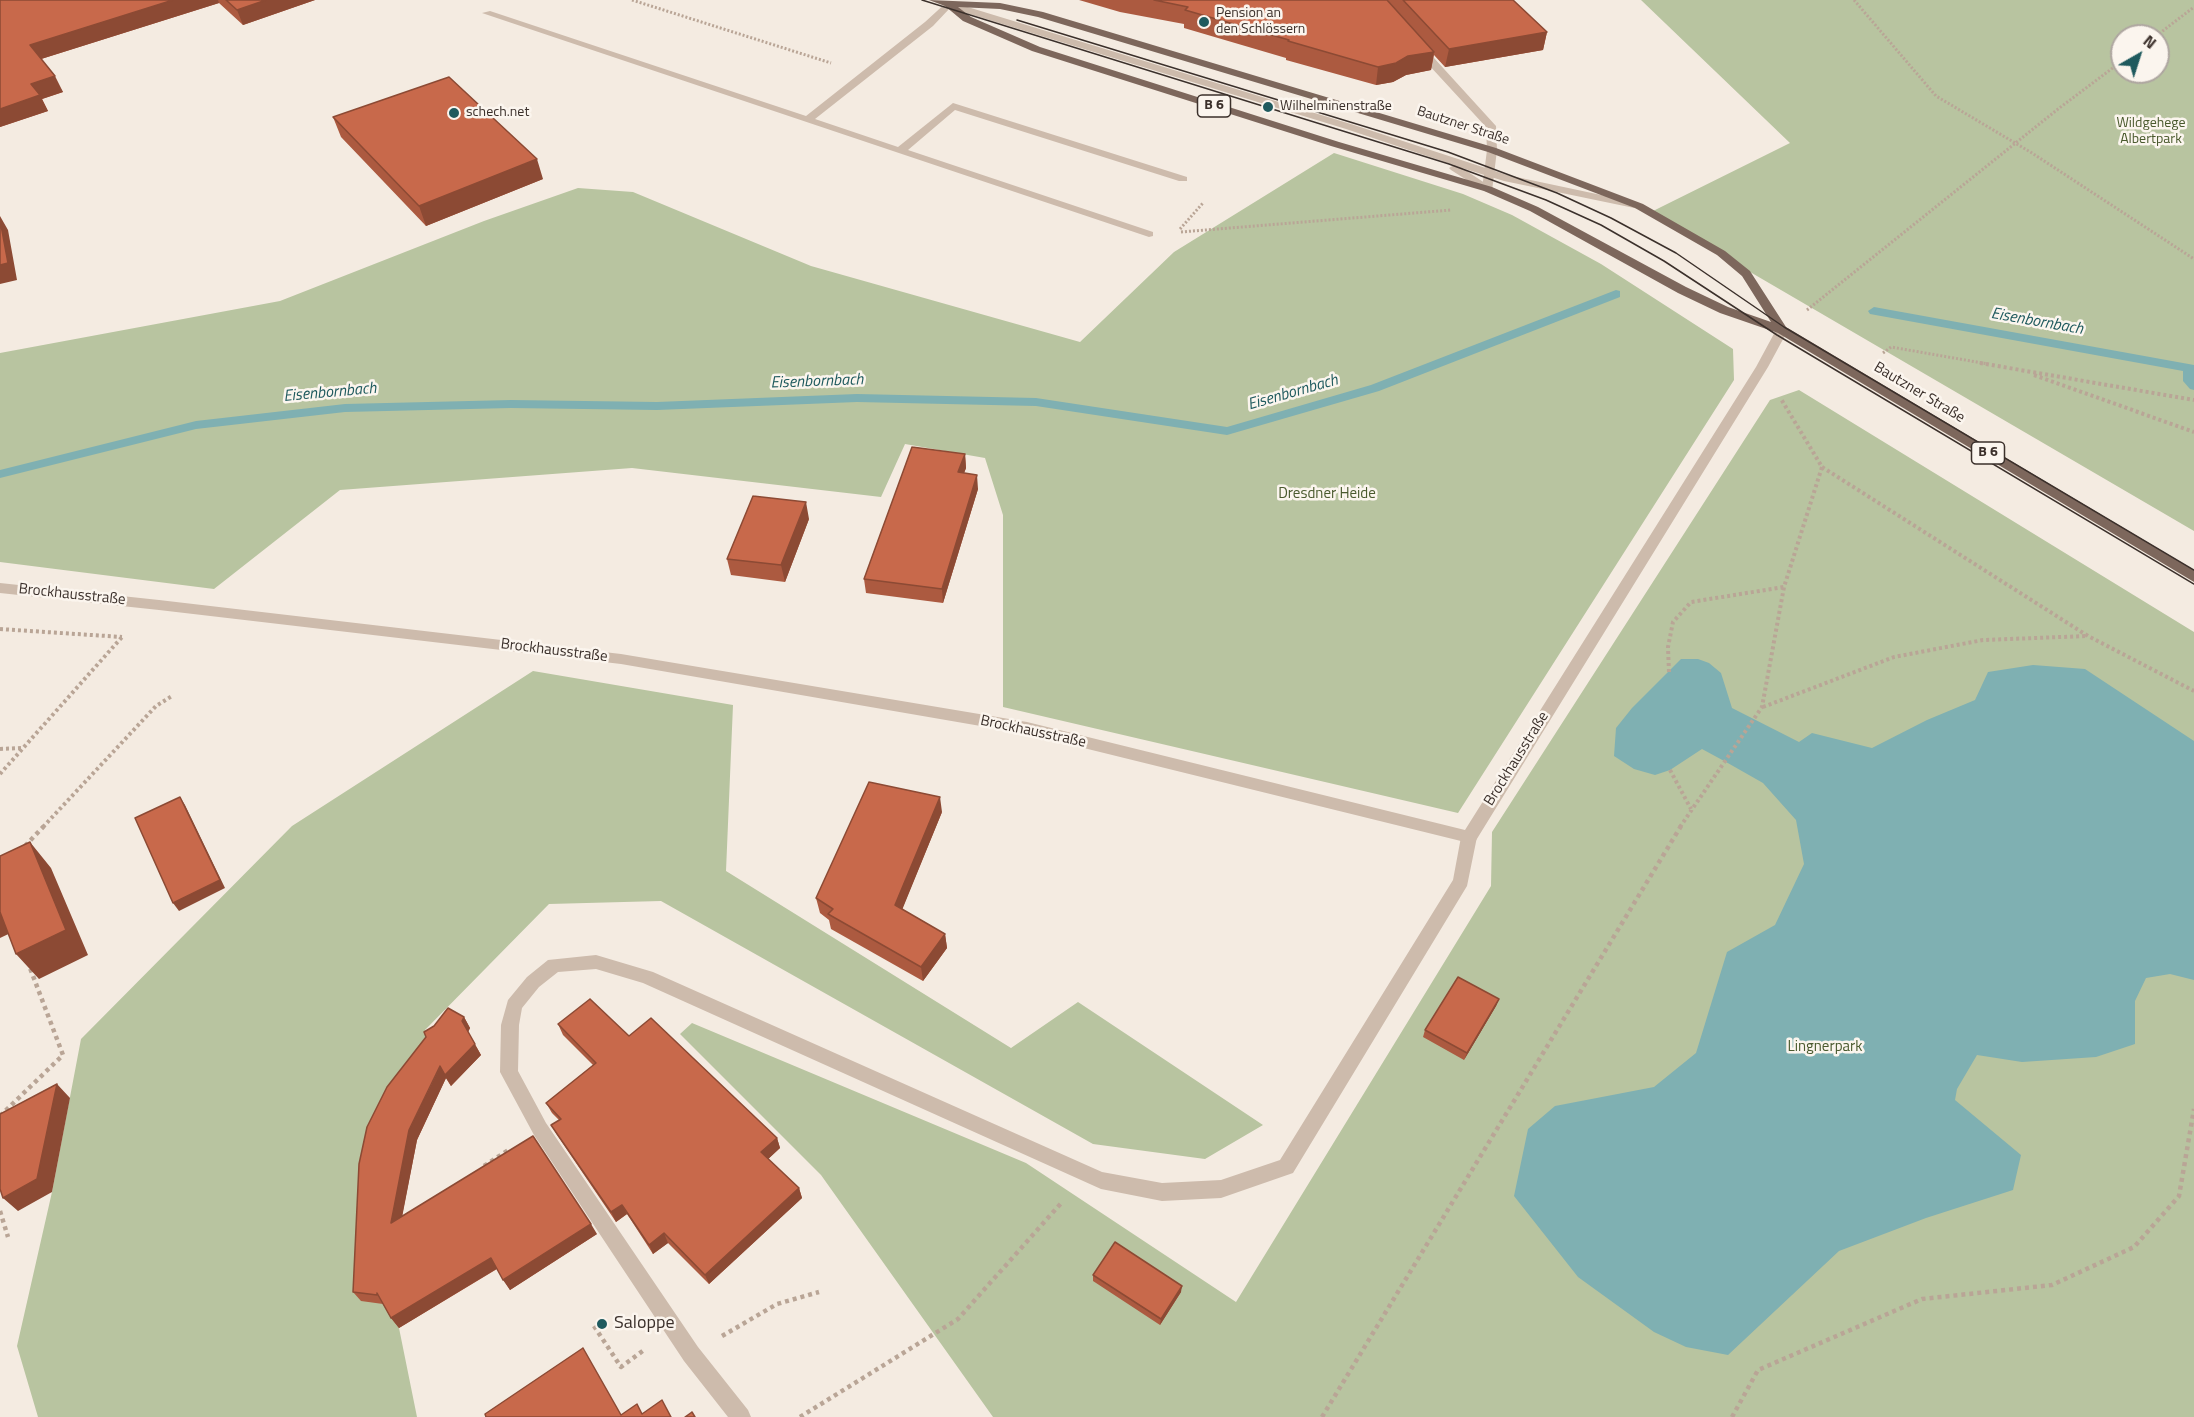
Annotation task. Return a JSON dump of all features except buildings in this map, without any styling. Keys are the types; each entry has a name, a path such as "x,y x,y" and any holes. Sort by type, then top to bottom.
{"main road":[{"name":"Bautzner Straße","path":"934,0 948,4 1000,6 1040,14 1492,150 1639,206 1721,252 1746,274 1782,330"},
{"name":"Bautzner Straße","path":"948,4 975,23 1036,49 1335,144 1488,189 1577,230 1682,290 1724,310 1782,330 2194,577"}],"street":[{"path":"807,120 929,24 948,4 1433,153 1490,173 1539,186 1639,206"},
{"path":"487,14 1149,234"},
{"path":"1414,42 1491,126 1492,150 1488,189 1433,153"},
{"path":"900,151 953,106 1183,179"},
{"name":"Brockhausstraße","path":"0,588 621,659 1028,728 1469,837 1762,366 1782,330"},
{"path":"741,1417 691,1354 540,1129 509,1072 510,1025 514,1005 533,982 554,965 596,962 648,977 1101,1180 1162,1192 1221,1189 1286,1167 1461,881 1469,837"}],"path":[{"path":"632,0 837,65"},
{"path":"1854,0 1936,96 2032,153 2194,260"},
{"path":"2170,25 2194,7"},
{"path":"1782,330 2110,70"},
{"path":"1149,234 1449,212 1488,189"},
{"path":"1856,374 1891,347 2194,400"},
{"path":"1762,366 1822,467 2088,636 2194,691"},
{"path":"2024,371 2194,432"},
{"path":"1322,1417 1691,809 1726,762 1762,707 1784,587 1822,467"},
{"path":"1668,672 1668,647 1673,622 1691,602 1784,587"},
{"path":"0,629 133,637"},
{"path":"1762,707 1894,657 1983,640 2088,636"},
{"path":"0,774 122,637"},
{"path":"16,855 156,706 172,696"},
{"path":"0,749 24,748"},
{"path":"1670,770 1691,809"},
{"path":"0,1116 63,1055 26,957"},
{"path":"1732,1417 1758,1370 1922,1299 2052,1285 2134,1247 2180,1196 2194,1109"},
{"path":"480,1168 540,1129"},
{"path":"800,1417 958,1319 1087,1173"},
{"path":"0,1211 8,1237"},
{"path":"691,1354 777,1304 819,1292"},
{"path":"594,1326 621,1367 635,1357"}],"green space":[{"name":"Wildgehege Albertpark","path":"1641,0 2194,0 2194,531 1649,213 1790,143"},
{"name":"Dresdner Heide","path":"1334,153 1463,194 1512,215 1601,264 1733,349 1734,380 1458,813 1003,707 1003,515 985,458 905,444 881,497 632,468 340,490 214,589 0,562 0,353 280,301 484,221 578,188 633,192 811,266 1080,342 1174,252"},
{"name":"Lingnerpark","path":"1799,390 2194,632 2194,1417 993,1417 821,1175 680,1034 692,1023 1026,1163 1236,1302 1491,886 1492,832 1770,400"},
{"path":"533,671 733,705 726,871 1011,1048 1078,1002 1263,1125 1205,1159 1093,1144 661,901 549,904 425,1030 428,1060 380,1293 399,1328 417,1417 38,1417 17,1346 52,1192 81,1039 292,826"}],"water":[{"path":"1681,659 1698,659 1709,663 1721,673 1732,708 1799,742 1812,733 1872,748 1927,720 1975,700 1988,672 2033,665 2085,669 2194,741 2194,980 2170,974 2146,978 2135,1001 2135,1044 2096,1057 2022,1062 1977,1055 1957,1089 1955,1100 2021,1155 2013,1190 1926,1218 1839,1251 1728,1355 1686,1347 1654,1332 1578,1277 1514,1196 1528,1129 1555,1106 1654,1087 1696,1053 1727,952 1775,925 1804,864 1796,820 1763,783 1702,749 1670,770 1655,775 1634,769 1614,756 1616,728 1632,708"}],"waterway":[{"name":"Eisenbornbach","path":"0,474 196,425 345,408 511,404 657,406 857,398 1036,402 1227,431 1375,388 1616,294"},
{"name":"Eisenbornbach","path":"1874,311 2189,368"},
{"name":"Eisenbornbach","path":"2189,368 2194,369"},
{"path":"2189,368 2189,381 2194,386"}],"tram line":[{"path":"922,0 1449,164 1546,200 1601,225 1664,261 1777,335 2194,584"},
{"path":"1017,20 1448,152 1557,193 1611,218 1676,253 1784,327 2194,570"}],"place":[{"name":"Pension an den Schlössern","path":"1204,22"},
{"name":"Wilhelminenstraße","path":"1268,107"},
{"name":"schech.net","path":"454,113"},
{"name":"Saloppe","path":"602,1324"}]}
